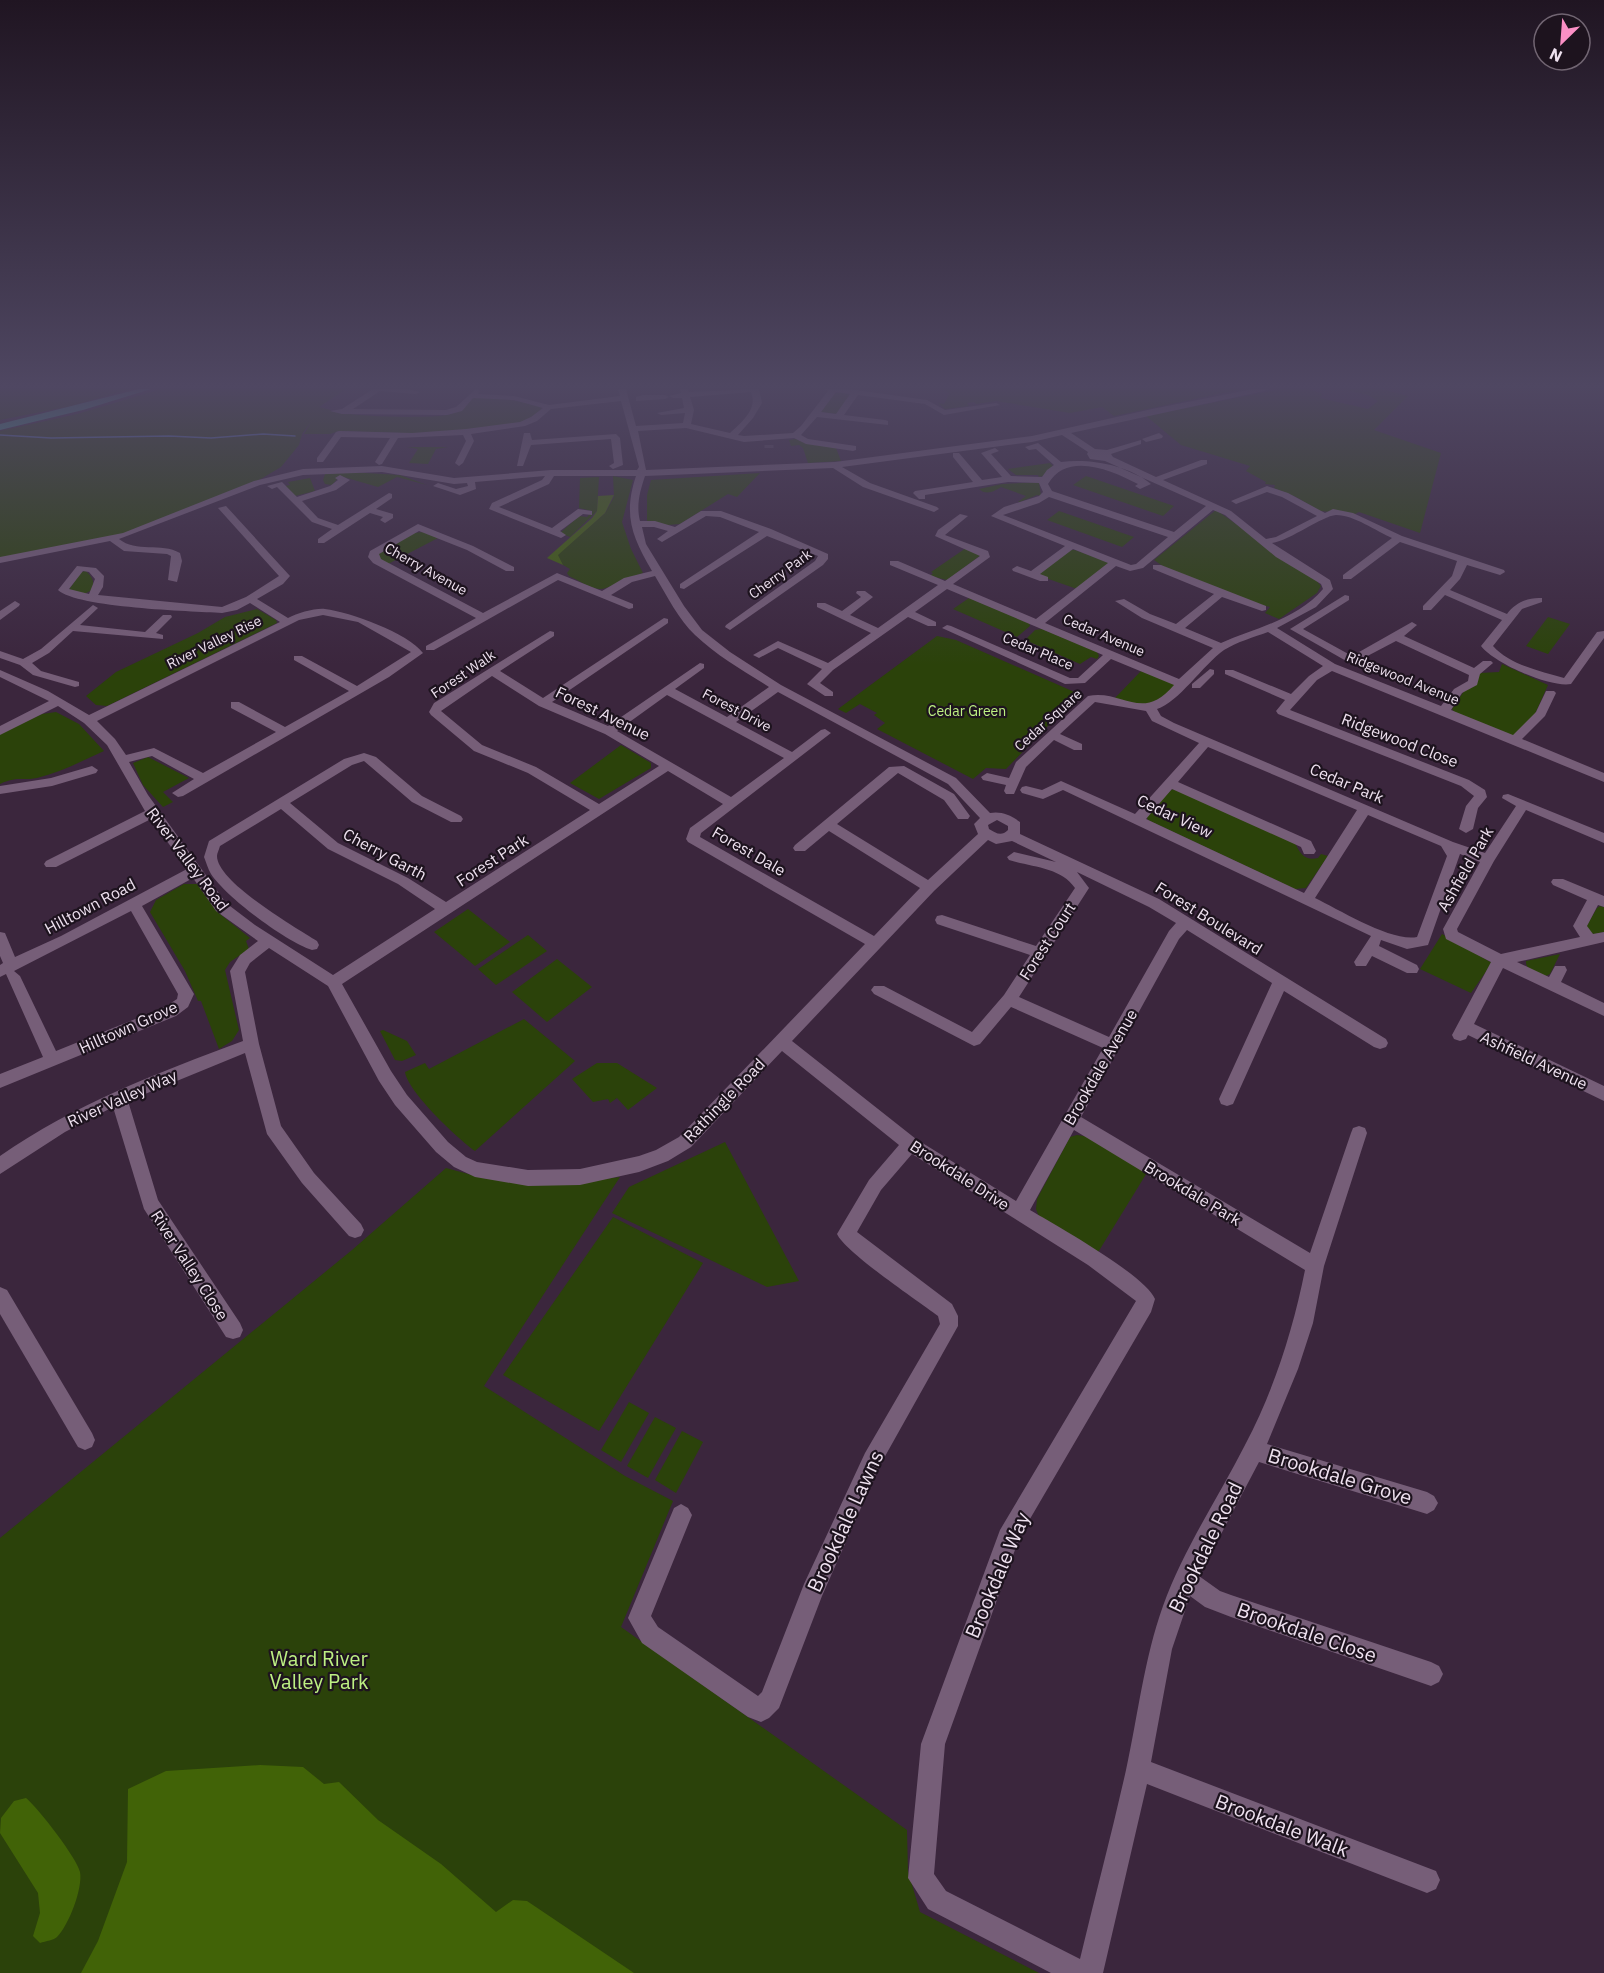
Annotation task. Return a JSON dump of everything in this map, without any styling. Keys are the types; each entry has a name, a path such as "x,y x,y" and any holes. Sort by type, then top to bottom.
{"street":[{"path":"0,560 112,538 266,481"},
{"path":"318,481 325,491"},
{"path":"296,500 325,491 343,481"},
{"path":"418,481 460,493 471,490 473,487 470,481"},
{"path":"547,481 495,505 494,509 557,534 581,511 589,513"},
{"path":"640,481 634,500 641,544 657,573 698,632 726,654 777,687 952,782 964,791 987,818"},
{"path":"862,481 934,509"},
{"path":"922,497 918,493 996,481"},
{"path":"1044,481 1043,486 1048,493 1175,536"},
{"path":"1140,481 1146,484 1140,486"},
{"path":"1150,707 1170,698 1190,675 1221,647 1269,628 1318,600 1329,586 1263,542 1228,513 1162,481"},
{"path":"272,486 279,484 315,520 340,529"},
{"path":"1236,501 1267,489 1294,499 1324,516"},
{"path":"1048,493 1034,503 1007,509 996,516 1130,568 1139,566 1212,506"},
{"path":"321,541 389,496"},
{"path":"24,663 45,651 73,628 93,603 222,610 233,608 279,582 285,576 223,508"},
{"path":"369,510 390,516 385,520"},
{"path":"1263,542 1279,539 1333,512 1343,513 1400,537 1455,555 1463,561 1500,572"},
{"name":"Cherry Park","path":"662,539 704,513 721,514 820,552 824,559 730,627"},
{"path":"829,694 813,684 829,668 986,556 940,536 941,532 957,517"},
{"name":"Cherry Avenue","path":"405,522 470,548 510,568"},
{"path":"636,524 655,524 674,530"},
{"name":"Cherry Avenue","path":"418,527 376,552 373,555 374,559 482,617"},
{"path":"684,586 768,531"},
{"path":"1347,577 1400,537"},
{"path":"112,538 124,548 169,551 176,555 173,580"},
{"path":"1032,575 1071,546"},
{"path":"1427,608 1456,577 1463,561"},
{"name":"Cedar Avenue","path":"1115,562 1038,623 1181,684"},
{"path":"894,563 1038,623"},
{"path":"1157,567 1262,608"},
{"path":"1017,569 1044,579"},
{"path":"430,648 564,572 603,595 629,606"},
{"path":"603,595 628,579 657,573"},
{"path":"1443,591 1508,618"},
{"path":"843,615 868,597 861,593"},
{"path":"1178,628 1221,593"},
{"path":"1345,598 1295,629 1352,660 1396,637 1412,625"},
{"path":"250,599 288,622"},
{"path":"1538,600 1518,607 1508,618 1487,646 1491,652 1565,685 1600,640"},
{"path":"1120,601 1146,616 1221,647"},
{"path":"0,617 15,604"},
{"path":"821,605 880,633"},
{"name":"River Valley Rise","path":"89,720 288,622 321,612 360,621 418,651 413,657 357,691"},
{"path":"908,613 932,624"},
{"path":"73,628 153,636 167,617"},
{"path":"543,703 664,621"},
{"name":"Cedar Place","path":"947,628 1069,682 1081,681 1110,654"},
{"name":"Ridgewood Avenue","path":"1269,628 1331,666 1380,688 1444,711 1604,778"},
{"name":"Forest Walk","path":"550,634 435,710 478,748 537,772 600,810"},
{"path":"1396,637 1475,673"},
{"path":"759,655 778,644 829,668"},
{"path":"0,654 24,663 37,673 66,684"},
{"path":"298,658 357,691"},
{"path":"1444,711 1458,691 1473,683 1475,673 1487,663"},
{"path":"609,731 700,666"},
{"path":"1229,672 1292,699 1313,678 1331,666"},
{"name":"Forest Avenue","path":"491,671 543,703 609,731 731,803"},
{"name":"River Valley Road","path":"0,673 89,720 104,734 122,760 133,784 221,907 268,941"},
{"path":"1190,675 1203,679"},
{"path":"728,722 777,687"},
{"name":"Forest Drive","path":"667,690 792,757"},
{"path":"178,793 357,691"},
{"path":"1515,740 1541,713 1550,693"},
{"name":"Cedar Square","path":"987,777 1012,787 1020,765 1092,698 1107,699 1124,705 1150,707"},
{"name":"Ridgewood Close","path":"1292,699 1282,711 1287,714 1450,777 1480,793 1480,797 1472,806 1466,829"},
{"path":"0,731 57,702"},
{"path":"235,705 286,732"},
{"name":"Cedar Park","path":"1150,707 1156,718 1206,742 1449,846 1488,860"},
{"name":"Forest Dale","path":"825,733 695,831 693,839 875,943"},
{"path":"1052,735 1078,747"},
{"path":"1138,819 1206,742"},
{"path":"122,760 154,752 204,779"},
{"path":"312,945 229,888 209,858 214,844 348,762 364,757 372,760 424,804 456,819"},
{"name":"Forest Park","path":"333,982 669,765"},
{"path":"800,848 893,770 900,769 949,797 963,816"},
{"path":"0,790 52,782 92,770"},
{"name":"Cedar View","path":"1170,783 1306,844 1309,851"},
{"name":"Cedar View","path":"1026,790 1042,795 1061,785 1138,819 1379,934"},
{"path":"1508,798 1604,838"},
{"name":"Cherry Garth","path":"282,803 333,846 403,880 446,909"},
{"name":"Ashfield Park","path":"1500,960 1457,939 1451,935 1450,929 1488,860 1523,805"},
{"path":"1307,899 1365,809"},
{"path":"51,864 153,812"},
{"path":"997,816 1008,819 1016,829 1012,836 996,839 986,834 981,824 987,818 997,816"},
{"path":"828,824 928,887"},
{"name":"Rathingle Road","path":"268,941 333,982 385,1076 401,1100 442,1147 460,1162 475,1169 511,1176 580,1177 605,1173 662,1156 685,1142 928,887 986,834"},
{"name":"Forest Boulevard","path":"1012,836 1154,903 1380,1043"},
{"path":"1361,962 1379,934 1407,944 1423,942 1454,856 1454,851 1449,846"},
{"name":"Forest Court","path":"879,990 974,1040 1009,999 1082,888 1077,878 1062,871 1031,858 1014,857"},
{"name":"Hilltown Road","path":"8,971 196,870"},
{"path":"1558,882 1599,900 1580,926 1597,938"},
{"name":"Hilltown Grove","path":"0,1081 172,1010 186,1000 186,994 133,903"},
{"path":"942,920 1038,952"},
{"name":"Brookdale Avenue","path":"1019,1213 1174,936 1185,923"},
{"path":"0,937 8,971 52,1060"},
{"path":"1500,960 1597,938"},
{"path":"268,941 245,959 237,971 251,1044 273,1129 308,1178 355,1230"},
{"path":"1370,948 1412,969"},
{"path":"1500,960 1604,1010"},
{"name":"Ashfield Avenue","path":"1500,960 1462,1031 1604,1094"},
{"path":"1552,984 1560,970"},
{"path":"1227,1100 1280,982"},
{"name":"Forest Court","path":"1009,999 1113,1046"},
{"name":"Brookdale Drive","path":"781,1041 910,1144 1094,1259 1139,1291 1146,1299"},
{"name":"River Valley Way","path":"0,1166 32,1142 118,1096 251,1044"},
{"name":"River Valley Close","path":"118,1096 150,1203 233,1330"},
{"name":"Brookdale Park","path":"1070,1119 1315,1266"},
{"name":"Brookdale Road","path":"1090,1973 1138,1769 1161,1649 1174,1606 1254,1450 1304,1323 1315,1266 1359,1133"},
{"name":"Brookdale Lawns","path":"681,1515 639,1618 650,1635 756,1709 761,1710 771,1700 812,1592 872,1460 949,1326 949,1316 945,1310 846,1234 875,1185 910,1144"},
{"path":"0,1296 85,1440"},
{"name":"Brookdale Way","path":"1079,1973 937,1900 921,1878 933,1744 1011,1530 1144,1306 1146,1299"},
{"name":"Brookdale Grove","path":"1254,1450 1427,1503"},
{"name":"Brookdale Close","path":"1186,1580 1213,1599 1231,1606 1431,1674"},
{"name":"Brookdale Walk","path":"1138,1769 1426,1880"}],"green space":[{"path":"0,481 257,481 126,535 0,560"},
{"path":"311,481 315,491 295,496 285,486 290,485 288,482"},
{"path":"324,481 335,481 332,485 325,484"},
{"path":"358,481 389,481 378,487"},
{"path":"580,481 599,481 597,511 570,537 560,533 579,516 587,517 592,511 579,508"},
{"path":"613,481 633,481 622,522 631,549 643,573 599,589 587,586 569,576 567,573 570,569 563,565 557,555 605,513 614,497"},
{"path":"651,481 752,481 737,497 728,494 680,524 667,525 647,521 647,495"},
{"path":"1079,481 1101,481 1174,506 1163,516 1073,485"},
{"path":"1264,481 1434,481 1420,533 1359,512 1355,514 1320,511 1274,488 1275,485 1265,484"},
{"path":"1039,482 1041,496 1037,495 1020,502 1018,502 1026,496 1001,487 987,492 979,489 1002,484"},
{"path":"614,495 605,513 558,555 563,565 547,558 592,518 597,511 598,496"},
{"path":"1216,510 1315,579 1321,586 1317,593 1279,619 1265,613 1270,607 1254,603 1164,567 1154,560"},
{"path":"1059,511 1134,537 1122,547 1047,520"},
{"path":"424,532 438,538 388,564 380,559 378,554 414,533"},
{"path":"966,548 981,555 947,580 930,576 933,573 931,572"},
{"path":"1071,550 1108,562 1108,565 1077,589 1040,576 1039,574"},
{"path":"86,571 92,579 92,590 84,594 68,591 81,572"},
{"path":"969,598 1029,623 1030,626 1017,637 953,609"},
{"path":"257,609 276,620 277,623 107,706 96,705 86,696 116,672 198,633 225,617"},
{"path":"1548,617 1570,624 1548,654 1526,646"},
{"path":"1042,629 1097,652 1099,656 1097,659 1091,657 1080,664 1025,640 1035,630"},
{"name":"Cedar Green","path":"937,636 956,640 1079,694 1006,769 986,768 973,779 877,729 885,723 874,715 877,713 860,704 846,713 838,709"},
{"path":"1502,664 1548,685 1535,714 1516,735 1508,735 1456,714 1452,709 1480,673 1499,672"},
{"path":"1141,671 1175,685 1160,698 1147,704 1114,699"},
{"path":"56,712 79,724 104,751 46,776 11,780 0,784 0,734 42,714"},
{"path":"621,745 651,763 651,768 599,799 570,783"},
{"path":"148,757 189,778 163,792 173,802 163,807 143,785 133,763"},
{"path":"1174,789 1295,843 1306,857 1318,858 1321,854 1328,856 1306,888 1295,889 1148,820 1146,816"},
{"path":"184,884 197,884 220,914 250,938 246,941 249,949 230,962 225,970 239,1030 232,1041 219,1049 201,1001 198,1001 185,971 150,912 156,900"},
{"path":"1600,906 1604,907 1604,932 1594,934 1588,932 1586,927"},
{"path":"468,909 510,942 475,966 434,932"},
{"path":"1442,934 1492,963 1471,993 1420,969"},
{"path":"528,935 547,951 496,985 478,969"},
{"path":"1560,954 1550,974 1546,976 1533,971 1526,964 1526,961"},
{"path":"557,959 592,987 547,1022 512,992"},
{"path":"524,1019 575,1061 475,1151 446,1126 424,1102 408,1081 405,1072 425,1063 429,1069"},
{"path":"383,1030 407,1041 416,1055 402,1061 395,1060 380,1031"},
{"path":"597,1063 617,1063 657,1088 628,1110 617,1098 610,1103 608,1099 593,1102 572,1079"},
{"path":"1077,1135 1090,1137 1148,1171 1097,1254 1040,1219 1036,1209 1037,1199 1070,1137"},
{"path":"725,1142 799,1281 767,1287 612,1213 629,1187"},
{"name":"Ward River Valley Park","path":"446,1168 487,1179 581,1182 620,1177 484,1386 625,1476 673,1501 621,1627 907,1830 908,1871 920,1912 1039,1973 0,1973 0,1538 352,1250"},
{"path":"613,1217 703,1263 599,1431 503,1375"},
{"path":"629,1402 649,1413 621,1462 601,1450"},
{"path":"655,1417 676,1428 648,1478 627,1466"},
{"path":"682,1431 703,1442 676,1493 655,1480"},
{"path":"260,1765 303,1767 324,1784 339,1782 378,1820 441,1864 496,1912 513,1900 527,1901 634,1973 81,1973 98,1941 127,1862 128,1789 166,1771"},
{"path":"26,1798 56,1834 80,1872 77,1896 66,1924 56,1938 40,1943 33,1936 40,1913 38,1893 0,1833 1,1818 14,1801"}]}
